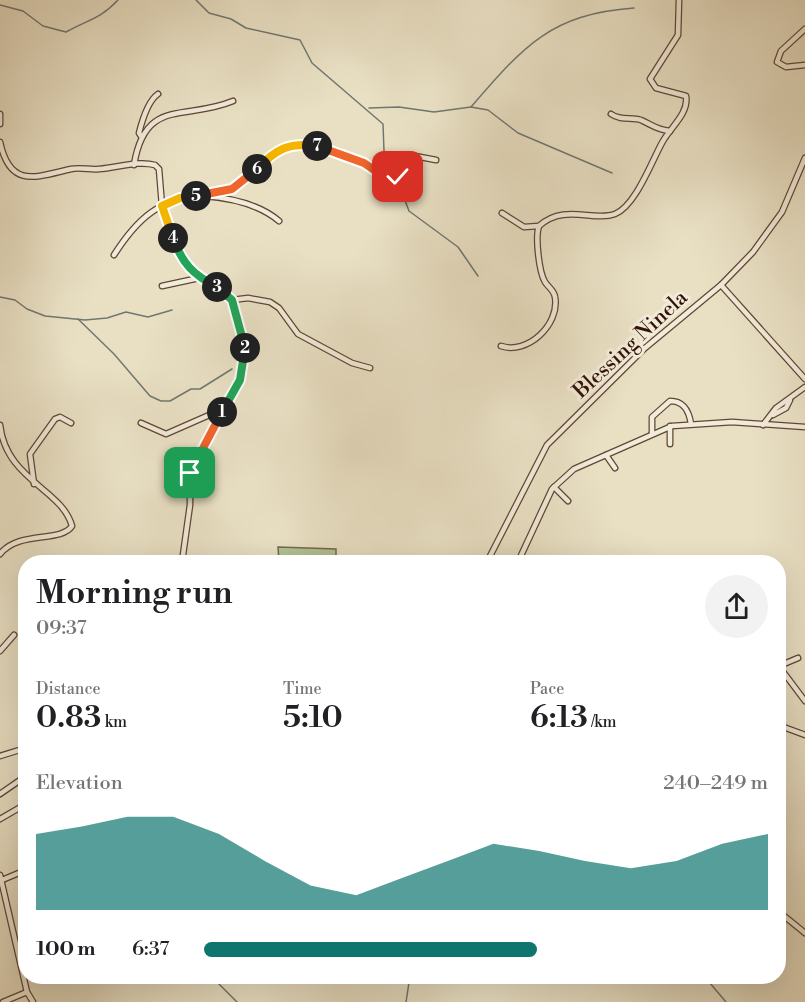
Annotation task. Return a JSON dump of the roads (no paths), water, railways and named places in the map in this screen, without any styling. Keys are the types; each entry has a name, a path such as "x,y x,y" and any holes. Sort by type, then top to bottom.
{"street":[{"path":"502,213 524,227 539,226 554,218 571,214 608,215 621,211 651,169 670,131 683,112 687,100 683,94 656,88 650,79 678,35 679,0"},
{"path":"805,28 781,51 777,62 786,67 805,65"},
{"path":"134,165 142,122 158,93"},
{"path":"141,136 157,120 165,116 185,111 207,111 233,101"},
{"path":"0,114 0,124"},
{"path":"611,114 620,119 640,120 657,130 670,131"},
{"path":"0,142 6,160 14,172 24,178 55,175 73,169 150,164 158,167 162,206 178,252 191,271 226,292 232,300 243,335 245,358 240,380 190,473 190,505 183,555"},
{"path":"114,255 144,215 180,198 205,196 241,185 273,153 284,146 316,145 358,160 385,176 394,178 401,174 416,156 436,160"},
{"name":"Blessing Ninela","path":"491,555 547,445 645,348 721,285 771,231 782,212 805,158"},
{"path":"205,196 242,203 266,212 279,221"},
{"path":"501,346 516,349 531,342 549,322 554,311 555,296 546,283 541,269 536,241 539,226"},
{"path":"189,280 188,276 191,271"},
{"path":"162,286 200,278"},
{"path":"721,285 805,379"},
{"path":"232,300 248,298 270,302 279,308 298,334 352,363 370,369"},
{"path":"763,424 786,408 790,400 805,387"},
{"path":"652,433 652,417 670,401 684,407 689,412 691,424"},
{"path":"141,423 166,434 224,408"},
{"path":"34,484 29,458 34,447 55,419 60,417 71,423"},
{"path":"521,555 554,487 567,473 652,433 670,426 732,422 805,427"},
{"path":"0,425 1,437 8,453 34,484 66,514 71,523 71,528 64,533 21,539 0,554"},
{"path":"670,426 670,444"},
{"path":"606,455 615,468"},
{"path":"554,487 568,501"},
{"path":"0,651 14,635"},
{"path":"786,663 798,658"},
{"path":"786,675 805,701"},
{"path":"786,728 805,735"},
{"path":"0,756 18,750"},
{"path":"0,794 18,782"},
{"path":"0,819 18,809"},
{"path":"18,873 1,878 18,953"},
{"path":"786,917 805,933"},
{"path":"25,984 33,1002"},
{"path":"3,1002 27,992"}],"waterway":[{"path":"0,5 23,11 43,26 66,32 99,15 118,0"},
{"path":"196,0 209,13 231,19 246,28 300,40 312,63 383,124 384,151 392,160 391,170"},
{"path":"471,107 507,67 540,37 580,18 634,8"},
{"path":"369,108 399,107 434,112 471,107 488,110 518,133 612,173"},
{"path":"398,182 409,211 458,247 478,276"},
{"path":"0,297 15,300 27,309 45,316 85,320 107,318 126,312 148,317 172,310"},
{"path":"78,319 114,354 150,396 161,401 170,401 191,389 200,389 232,369"},
{"path":"219,984 237,1002"},
{"path":"406,1002 409,984"},
{"path":"711,984 726,1002"}]}
